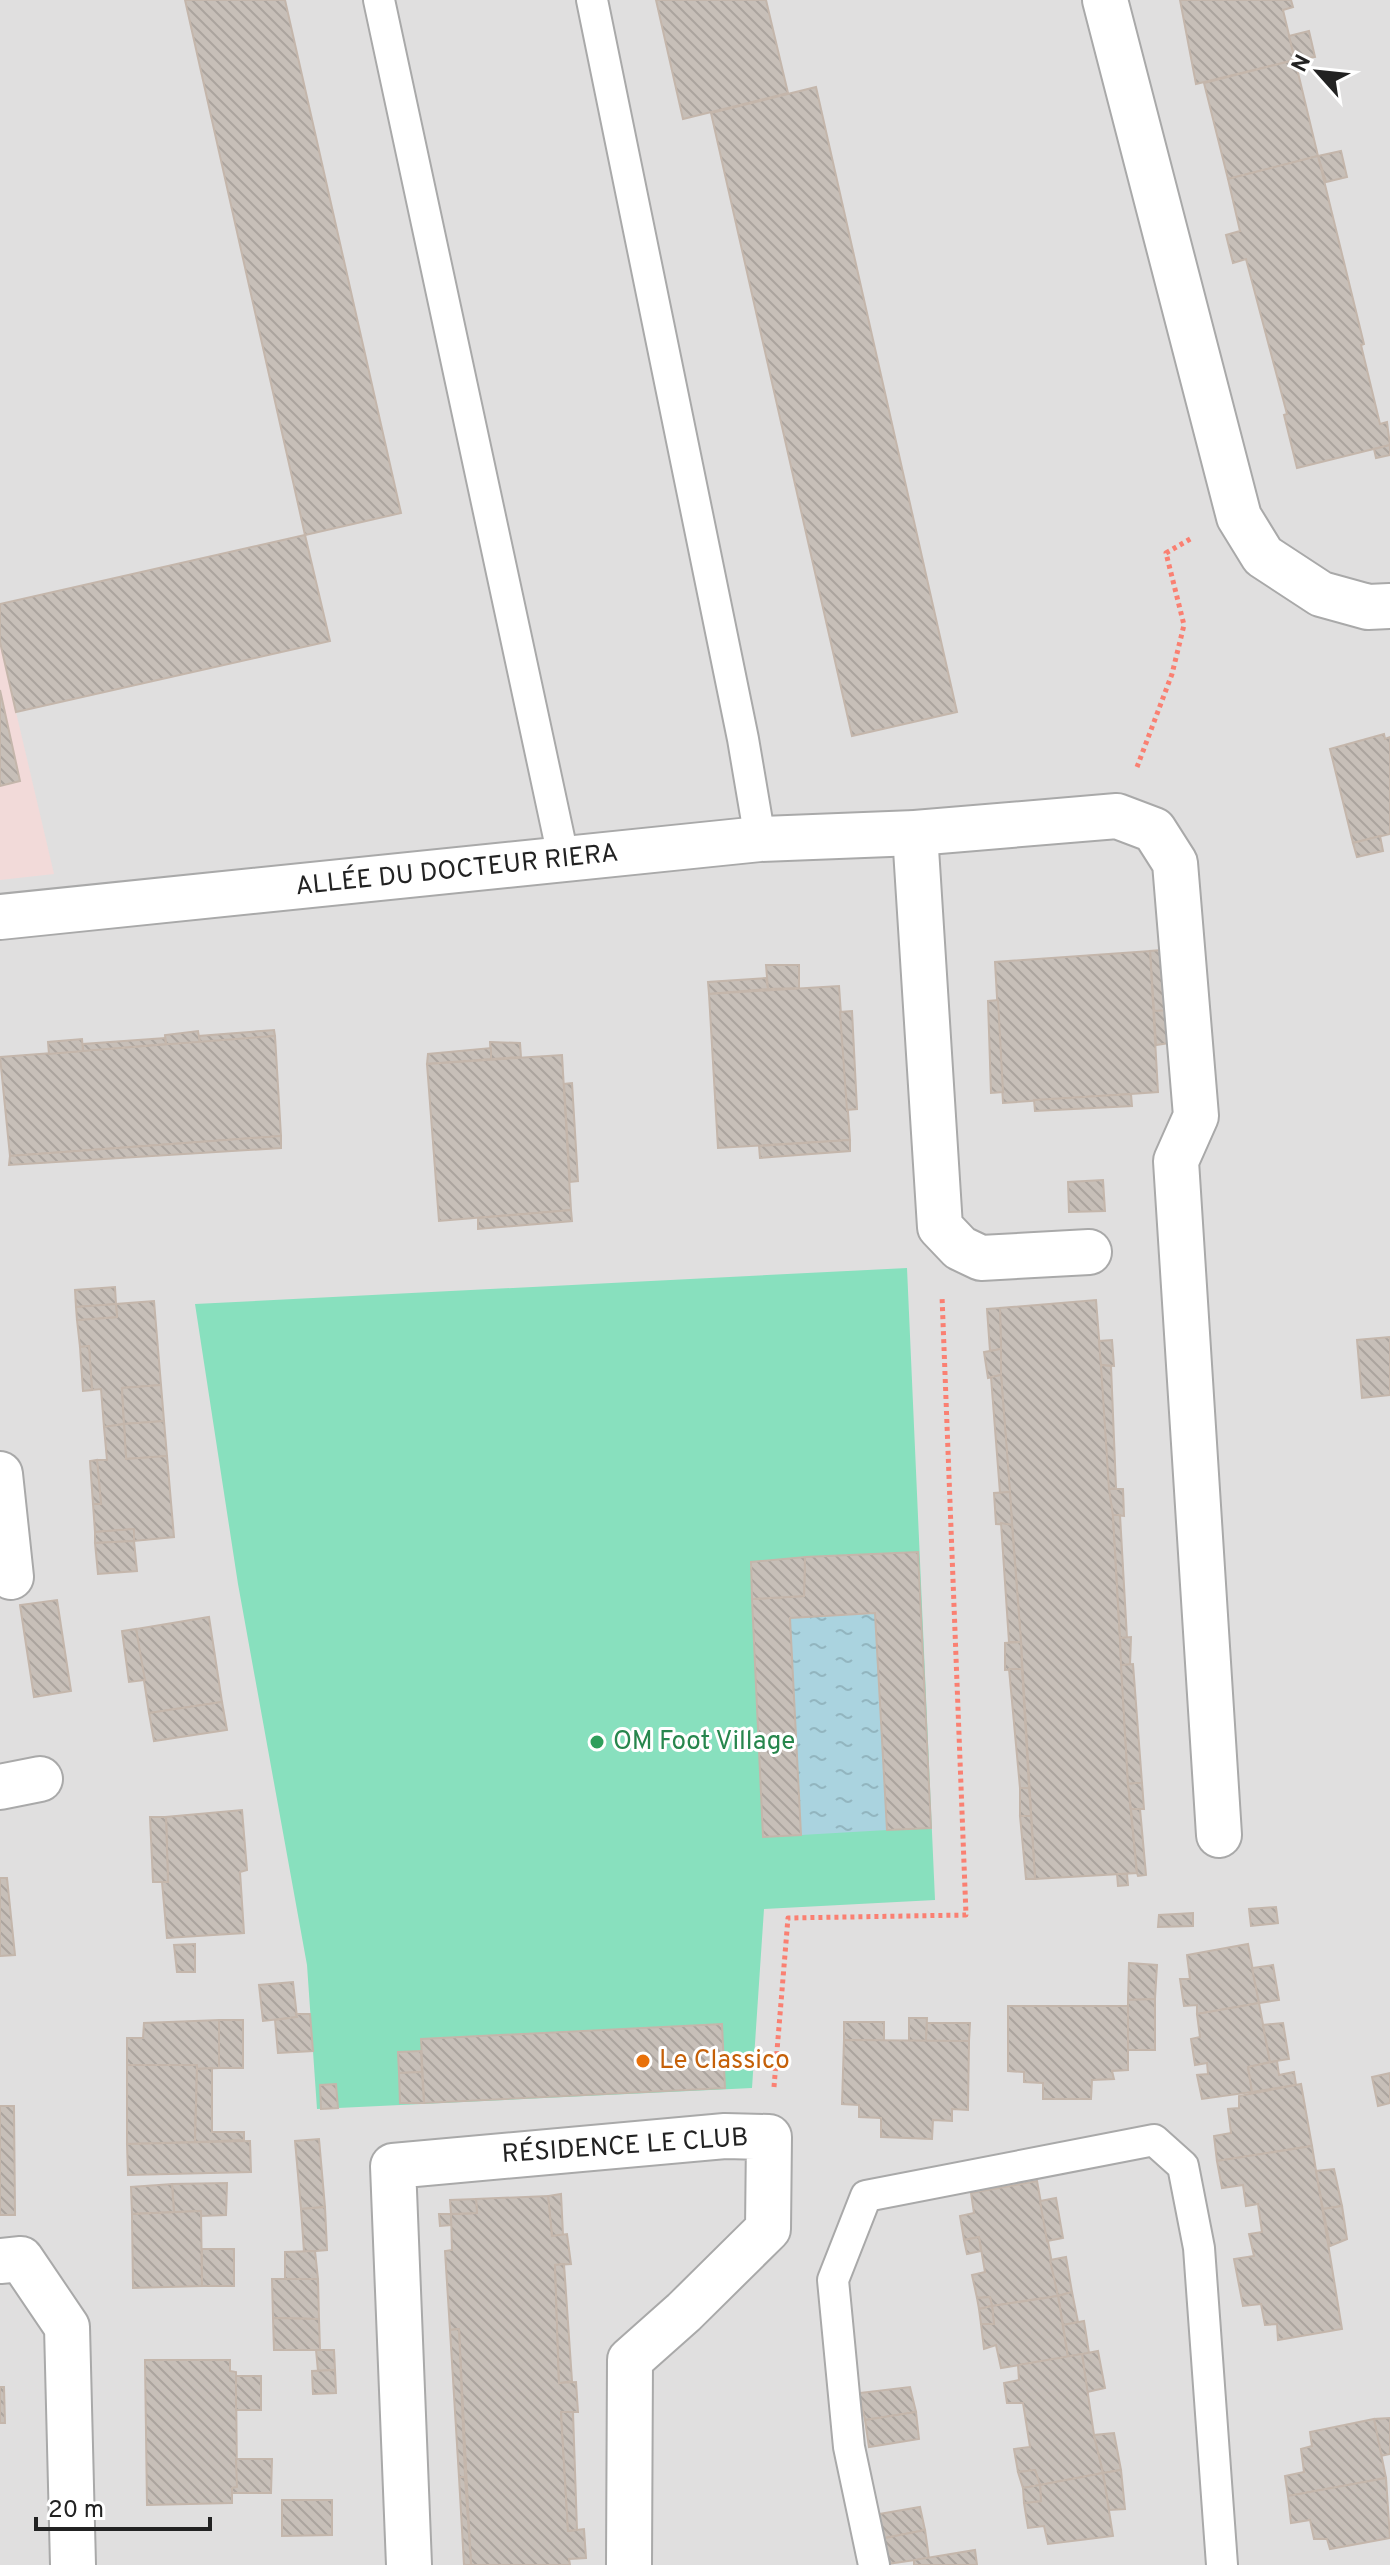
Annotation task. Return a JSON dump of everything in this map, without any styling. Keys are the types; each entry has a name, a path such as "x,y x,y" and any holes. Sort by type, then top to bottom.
{"street":[{"path":"1105,0 1237,512 1263,556 1321,594 1368,607 1390,606"},
{"name":"ALLÉE DU DOCTEUR RIERA","path":"0,917 760,839 915,833 1117,816"},
{"path":"1117,816 1154,830 1175,863 1196,1116 1176,1161 1219,1835"},
{"path":"915,833 940,1227 960,1248 981,1258 1089,1252"},
{"path":"0,1474 11,1577"},
{"name":"RÉSIDENCE LE CLUB","path":"409,2565 393,2166 725,2136 769,2137 768,2229 630,2360 629,2565"},
{"path":"0,2261 21,2259 67,2327 73,2565"}],"lane":[{"path":"379,0 564,861"},
{"path":"592,0 743,739 760,839"},
{"path":"874,2565 849,2447 833,2280 866,2196 1154,2140 1183,2166 1199,2248 1222,2565"}],"path":[{"path":"1117,816 1172,674 1184,625 1166,553 1237,512"},
{"path":"769,2137 788,1918 966,1915 943,1299"}],"shaded area":[{"path":"0,0 1390,0 1390,2565 0,2565"},
{"path":"0,644 54,874 0,880"}],"green space":[{"name":"OM Foot Village","path":"907,1268 935,1900 764,1909 752,2088 317,2109 307,1965 238,1584 195,1304"}],"water":[{"path":"875,1613 887,1830 801,1835 790,1618"}],"building":[{"path":"185,0 285,0 401,513 305,535"},
{"path":"656,0 766,0 788,93 683,119"},
{"path":"1180,0 1291,0 1293,7 1283,10 1295,60 1196,84"},
{"path":"1309,31 1315,57 1295,60 1289,36"},
{"path":"1295,60 1318,156 1228,179 1204,83"},
{"path":"816,87 957,712 852,736 711,113"},
{"path":"1341,151 1347,177 1326,182 1318,156"},
{"path":"1318,156 1364,344 1361,345 1380,424 1387,422 1390,445 1297,468 1284,415 1287,414 1246,259 1233,263 1226,235 1240,231 1228,179"},
{"path":"1390,445 1390,455 1376,458 1374,449"},
{"path":"305,535 330,641 16,712 0,642 0,604"},
{"path":"0,690 20,781 0,786"},
{"path":"1384,734 1385,739 1390,737 1390,834 1353,843 1330,749"},
{"path":"1380,836 1383,851 1357,857 1353,843"},
{"path":"1161,950 1165,1011 1154,1011 1150,951"},
{"path":"1150,951 1158,1092 1003,1103 995,962"},
{"path":"766,965 799,965 799,988 768,989"},
{"path":"766,978 768,989 709,994 708,982"},
{"path":"839,986 850,1140 718,1148 709,994"},
{"path":"998,1000 1003,1092 991,1093 988,1001"},
{"path":"1170,1010 1170,1043 1156,1045 1154,1011"},
{"path":"852,1011 857,1109 847,1110 840,1012"},
{"path":"274,1030 275,1036 200,1044 199,1036"},
{"path":"198,1031 200,1044 166,1044 165,1035"},
{"path":"275,1036 281,1136 10,1156 0,1057"},
{"path":"165,1038 166,1044 83,1051 83,1044"},
{"path":"82,1039 83,1051 49,1054 48,1042"},
{"path":"490,1042 520,1043 521,1057 491,1059"},
{"path":"491,1048 491,1059 427,1064 428,1054"},
{"path":"562,1055 571,1210 439,1221 427,1064"},
{"path":"572,1083 578,1181 570,1182 564,1084"},
{"path":"1131,1094 1132,1106 1035,1111 1034,1100"},
{"path":"281,1136 281,1148 9,1165 10,1156"},
{"path":"850,1140 850,1151 760,1158 759,1146"},
{"path":"1103,1180 1105,1211 1069,1212 1068,1182"},
{"path":"571,1210 572,1221 478,1229 478,1218"},
{"path":"115,1287 116,1304 76,1307 75,1290"},
{"path":"1096,1300 1113,1515 1128,1784 1137,1873 1035,1879 1001,1375 1000,1308"},
{"path":"154,1301 161,1385 122,1388 124,1424 104,1427 101,1389 92,1390 89,1346 80,1347 77,1320 117,1317 116,1304"},
{"path":"116,1304 117,1317 77,1320 76,1307"},
{"path":"1000,1308 1001,1349 990,1351 987,1309"},
{"path":"1390,1337 1390,1395 1362,1398 1357,1340"},
{"path":"1112,1340 1114,1366 1101,1365 1099,1341"},
{"path":"89,1346 92,1390 83,1391 80,1347"},
{"path":"1001,1349 1001,1375 988,1378 984,1352"},
{"path":"1101,1365 1111,1366 1116,1488 1109,1489"},
{"path":"1001,1375 1010,1492 1000,1493 991,1377"},
{"path":"161,1385 164,1421 124,1424 122,1388"},
{"path":"164,1421 167,1456 126,1459 124,1424"},
{"path":"124,1424 126,1459 167,1456 174,1537 134,1541 134,1529 95,1532 93,1504 101,1504 97,1460 107,1460 104,1427"},
{"path":"97,1460 101,1504 93,1504 90,1461"},
{"path":"1109,1489 1123,1489 1124,1516 1113,1515"},
{"path":"1010,1492 1012,1525 996,1524 994,1493"},
{"path":"1113,1515 1120,1515 1127,1638 1120,1638"},
{"path":"1001,1523 1012,1525 1021,1642 1009,1642"},
{"path":"134,1529 134,1541 95,1543 95,1532"},
{"path":"134,1541 137,1571 98,1574 95,1543"},
{"path":"918,1552 931,1828 887,1830 875,1613 790,1618 801,1835 763,1837 752,1599 804,1596 805,1557"},
{"path":"805,1557 804,1596 752,1599 751,1562"},
{"path":"57,1600 71,1691 34,1697 20,1605"},
{"path":"209,1617 222,1702 149,1713 136,1629"},
{"path":"136,1629 145,1680 129,1682 122,1631"},
{"path":"1131,1637 1130,1665 1121,1665 1120,1638"},
{"path":"1021,1642 1022,1669 1005,1670 1005,1643"},
{"path":"1133,1664 1142,1783 1128,1784 1121,1665"},
{"path":"1009,1669 1022,1669 1029,1788 1020,1788"},
{"path":"222,1702 227,1730 154,1741 149,1713"},
{"path":"1142,1783 1144,1809 1131,1809 1128,1784"},
{"path":"1020,1788 1029,1788 1031,1816 1020,1816"},
{"path":"1131,1809 1140,1809 1146,1875 1138,1876 1137,1873"},
{"path":"242,1810 247,1870 240,1872 244,1933 167,1938 162,1882 168,1882 166,1817"},
{"path":"1020,1816 1031,1816 1035,1879 1026,1879"},
{"path":"150,1817 166,1817 168,1882 153,1882"},
{"path":"1117,1874 1127,1874 1128,1885 1118,1886"},
{"path":"0,1878 7,1878 15,1955 0,1956"},
{"path":"1276,1907 1278,1923 1251,1926 1249,1909"},
{"path":"1193,1913 1193,1926 1158,1927 1159,1915"},
{"path":"195,1944 195,1972 177,1972 174,1945"},
{"path":"1248,1944 1259,2003 1197,2014 1197,2005 1184,2006 1180,1979 1190,1979 1187,1955"},
{"path":"1129,1963 1157,1965 1155,1999 1128,2000"},
{"path":"1273,1965 1279,2000 1259,2003 1252,1968"},
{"path":"293,1982 297,2017 263,2021 259,1985"},
{"path":"1155,1999 1155,2050 1128,2050 1128,2000"},
{"path":"1259,2003 1270,2062 1248,2067 1252,2092 1202,2099 1197,2075 1208,2074 1207,2063 1195,2065 1191,2039 1200,2037 1197,2014"},
{"path":"1008,2006 1128,2006 1128,2070 1112,2071 1114,2079 1092,2080 1091,2099 1043,2099 1043,2083 1024,2082 1024,2072 1008,2071"},
{"path":"296,2014 310,2014 313,2051 278,2053 275,2020 297,2017"},
{"path":"909,2018 927,2018 926,2041 909,2041"},
{"path":"219,2020 243,2020 243,2068 219,2068"},
{"path":"219,2020 219,2068 127,2065 127,2038 143,2038 144,2023"},
{"path":"844,2022 884,2022 884,2041 844,2040"},
{"path":"927,2023 970,2023 969,2041 926,2041"},
{"path":"1283,2023 1289,2059 1270,2062 1263,2025"},
{"path":"722,2024 725,2088 424,2103 421,2039"},
{"path":"844,2040 969,2041 968,2110 952,2109 952,2121 933,2120 932,2139 881,2137 881,2118 859,2117 859,2105 842,2104"},
{"path":"421,2051 422,2072 399,2073 398,2052"},
{"path":"1277,2061 1279,2075 1294,2072 1296,2085 1252,2092 1248,2067"},
{"path":"127,2065 197,2065 195,2142 127,2144"},
{"path":"212,2068 212,2132 244,2132 244,2140 195,2142 197,2069"},
{"path":"422,2072 424,2103 400,2103 399,2073"},
{"path":"1390,2073 1390,2103 1378,2106 1372,2077"},
{"path":"336,2084 338,2108 321,2109 320,2085"},
{"path":"1301,2084 1312,2146 1217,2161 1214,2136 1231,2133 1228,2109 1239,2108 1239,2096"},
{"path":"0,2106 14,2106 15,2215 0,2215"},
{"path":"319,2139 325,2207 301,2209 295,2141"},
{"path":"250,2141 251,2172 128,2175 127,2144"},
{"path":"1312,2146 1342,2329 1278,2340 1277,2324 1265,2325 1261,2304 1243,2306 1234,2259 1254,2256 1249,2234 1262,2232 1258,2204 1246,2206 1243,2185 1222,2188 1217,2161"},
{"path":"1334,2169 1342,2206 1323,2209 1316,2171"},
{"path":"1037,2181 1058,2296 992,2306 990,2297 977,2298 972,2275 985,2272 979,2237 964,2240 960,2216 974,2213 971,2193"},
{"path":"227,2183 226,2215 201,2216 201,2211 174,2212 172,2184"},
{"path":"172,2184 174,2212 132,2214 131,2187"},
{"path":"561,2194 563,2235 552,2236 548,2196"},
{"path":"548,2196 552,2236 567,2234 571,2264 555,2265 559,2383 576,2382 578,2412 561,2412 568,2531 584,2529 586,2558 569,2559 570,2565 471,2565 459,2329 450,2330 445,2251 452,2250 451,2214 477,2213 476,2199"},
{"path":"1056,2198 1063,2238 1047,2241 1040,2201"},
{"path":"476,2199 477,2213 451,2214 450,2200"},
{"path":"1342,2206 1347,2239 1330,2246 1323,2209"},
{"path":"325,2207 327,2250 304,2252 301,2209"},
{"path":"201,2211 202,2286 133,2288 132,2214"},
{"path":"439,2214 451,2214 451,2225 440,2226"},
{"path":"979,2237 981,2251 967,2254 964,2240"},
{"path":"202,2249 234,2249 234,2286 202,2286"},
{"path":"315,2251 318,2279 285,2279 285,2252"},
{"path":"1066,2257 1072,2292 1058,2296 1050,2260"},
{"path":"564,2264 572,2381 559,2383 555,2265"},
{"path":"272,2279 318,2279 319,2319 273,2318"},
{"path":"1072,2292 1078,2322 1063,2325 1058,2296"},
{"path":"1058,2296 1068,2357 1001,2368 996,2345 984,2349 981,2324 994,2324 992,2306"},
{"path":"990,2297 992,2306 979,2309 977,2298"},
{"path":"992,2306 994,2324 981,2324 979,2309"},
{"path":"273,2318 319,2319 320,2350 274,2350"},
{"path":"1084,2321 1089,2353 1068,2357 1063,2325"},
{"path":"459,2329 465,2477 459,2477 450,2330"},
{"path":"316,2350 334,2350 335,2370 318,2371"},
{"path":"1098,2351 1105,2388 1087,2392 1082,2354"},
{"path":"1082,2354 1103,2473 1040,2485 1035,2470 1018,2472 1014,2449 1030,2447 1023,2403 1007,2403 1004,2383 1019,2380 1018,2365"},
{"path":"145,2360 230,2360 230,2371 236,2372 237,2487 232,2488 232,2503 147,2505"},
{"path":"335,2370 336,2393 313,2394 312,2371"},
{"path":"236,2376 261,2376 261,2410 236,2410"},
{"path":"0,2387 4,2387 5,2423 0,2423"},
{"path":"910,2387 916,2412 865,2420 859,2393"},
{"path":"561,2412 573,2412 577,2530 568,2531"},
{"path":"916,2412 919,2439 869,2447 865,2420"},
{"path":"1390,2418 1390,2454 1380,2456 1374,2419"},
{"path":"1374,2419 1386,2478 1288,2496 1285,2476 1304,2472 1301,2449 1312,2446 1310,2432"},
{"path":"1114,2433 1121,2470 1103,2473 1094,2435"},
{"path":"236,2459 272,2459 271,2493 232,2493 232,2488 237,2487"},
{"path":"1035,2470 1040,2485 1023,2488 1018,2472"},
{"path":"1121,2470 1125,2509 1109,2510 1103,2473"},
{"path":"1103,2473 1113,2536 1048,2544 1044,2526 1028,2528 1024,2503 1041,2501 1040,2485"},
{"path":"459,2477 465,2477 471,2565 464,2565"},
{"path":"1386,2478 1390,2538 1330,2549 1327,2539 1314,2539 1310,2520 1291,2523 1288,2496"},
{"path":"1040,2485 1041,2501 1024,2503 1023,2488"},
{"path":"282,2500 332,2500 332,2535 282,2536"},
{"path":"920,2507 925,2530 875,2540 873,2515"},
{"path":"925,2530 929,2558 881,2565 875,2540"},
{"path":"975,2550 977,2565 914,2565 914,2560"}],"place":[{"name":"OM Foot Village","path":"597,1742"},
{"name":"Le Classico","path":"643,2061"}]}
